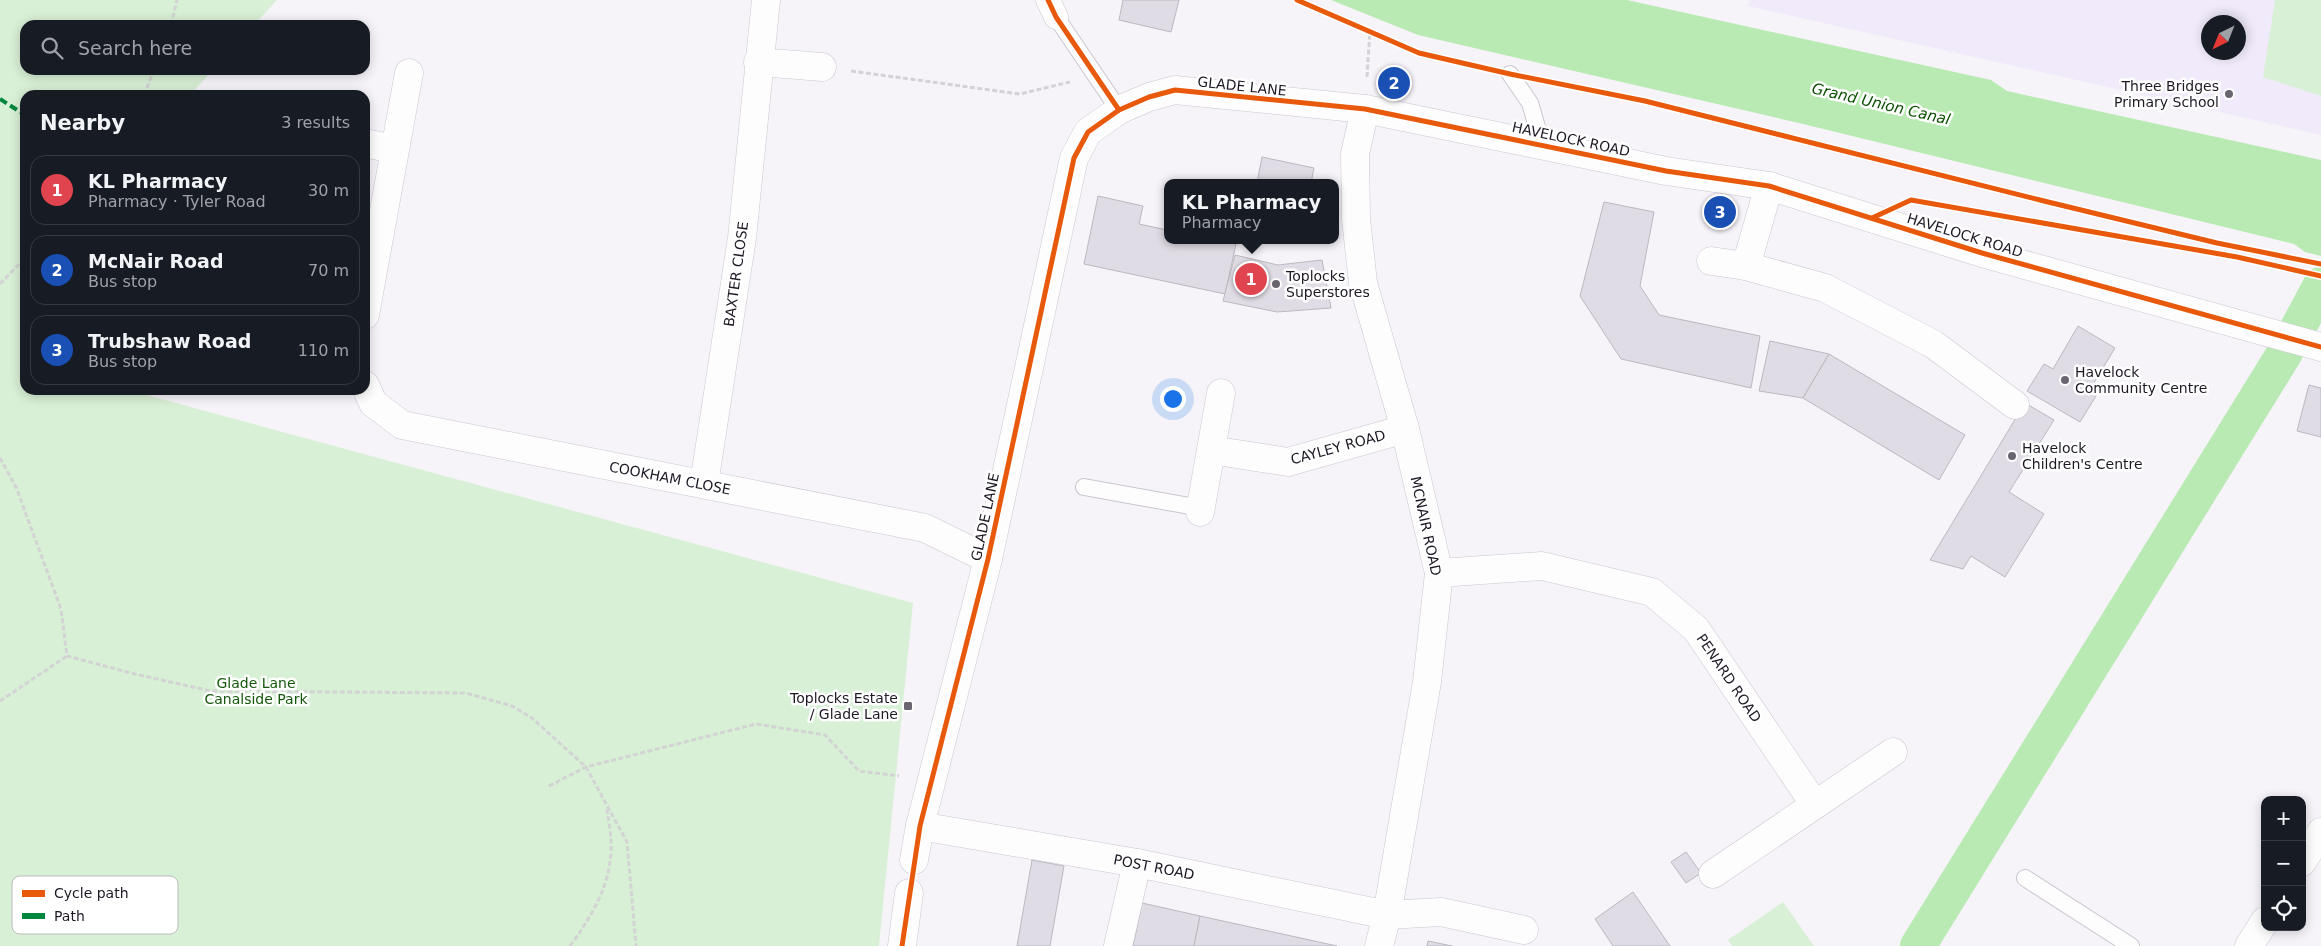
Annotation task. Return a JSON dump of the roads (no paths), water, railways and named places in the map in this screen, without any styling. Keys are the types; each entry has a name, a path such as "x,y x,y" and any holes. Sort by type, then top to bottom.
{"street":[{"name":"BAXTER CLOSE","path":"704,484 742,238 758,62 766,0"},
{"path":"758,62 822,67"},
{"path":"370,286 409,73"},
{"name":"GLADE LANE","path":"914,860 920,826 988,559 1074,158 1088,132 1120,110 1149,97 1175,90 1365,109"},
{"name":"HAVELOCK ROAD","path":"1365,109 1666,171 1769,186 1982,253 2321,347"},
{"name":"MCNAIR ROAD","path":"1365,109 1345,217 1405,429 1439,573 1427,682 1387,915 1379,946"},
{"path":"370,144 394,149"},
{"path":"1746,266 1769,186"},
{"path":"1711,261 1746,266 1825,288 1933,344 2015,405"},
{"path":"1200,510 1221,393"},
{"name":"COOKHAM CLOSE","path":"370,395 373,402 402,426 925,528 988,559"},
{"name":"CAYLEY ROAD","path":"1211,450 1288,462 1405,429"},
{"name":"PENARD ROAD","path":"1439,573 1542,566 1652,592 1696,629 1815,805"},
{"path":"1713,874 1893,752"},
{"name":"POST ROAD","path":"920,826 1137,863 1387,915 1442,912 1524,930"},
{"path":"2306,856 2321,832"},
{"path":"1118,946 1137,863"},
{"name":"GLADE LANE","path":"902,946 909,893"},
{"path":"2249,946 2261,927"}],"lane":[{"path":"1052,8 1094,76 1120,110"},
{"path":"1510,74 1530,103 1542,144"},
{"path":"1084,487 1200,510"},
{"name":"GLADE LANE","path":"909,893 914,860"},
{"path":"2025,878 2131,946"}],"water":[{"name":"Grand Union Canal","path":"1331,0 1627,0 1991,80 2007,91 2321,160 2321,256 2305,252 2294,244 1799,123 1418,35"}],"waterway":[{"path":"1918,946 2284,354 2321,285"}],"place":[{"name":"McNair Road","path":"1394,83"},
{"name":"Three Bridges Primary School","path":"2229,94"},
{"name":"Trubshaw Road","path":"1720,212"},
{"name":"KL Pharmacy","path":"1251,279"},
{"name":"Toplocks Superstores","path":"1276,284"},
{"name":"Havelock Community Centre","path":"2065,380"},
{"name":"Havelock Children's Centre","path":"2012,456"},
{"name":"Toplocks Estate / Glade Lane","path":"908,706"}],"park label":[{"name":"Glade Lane Canalside Park","path":"256,692"}]}
